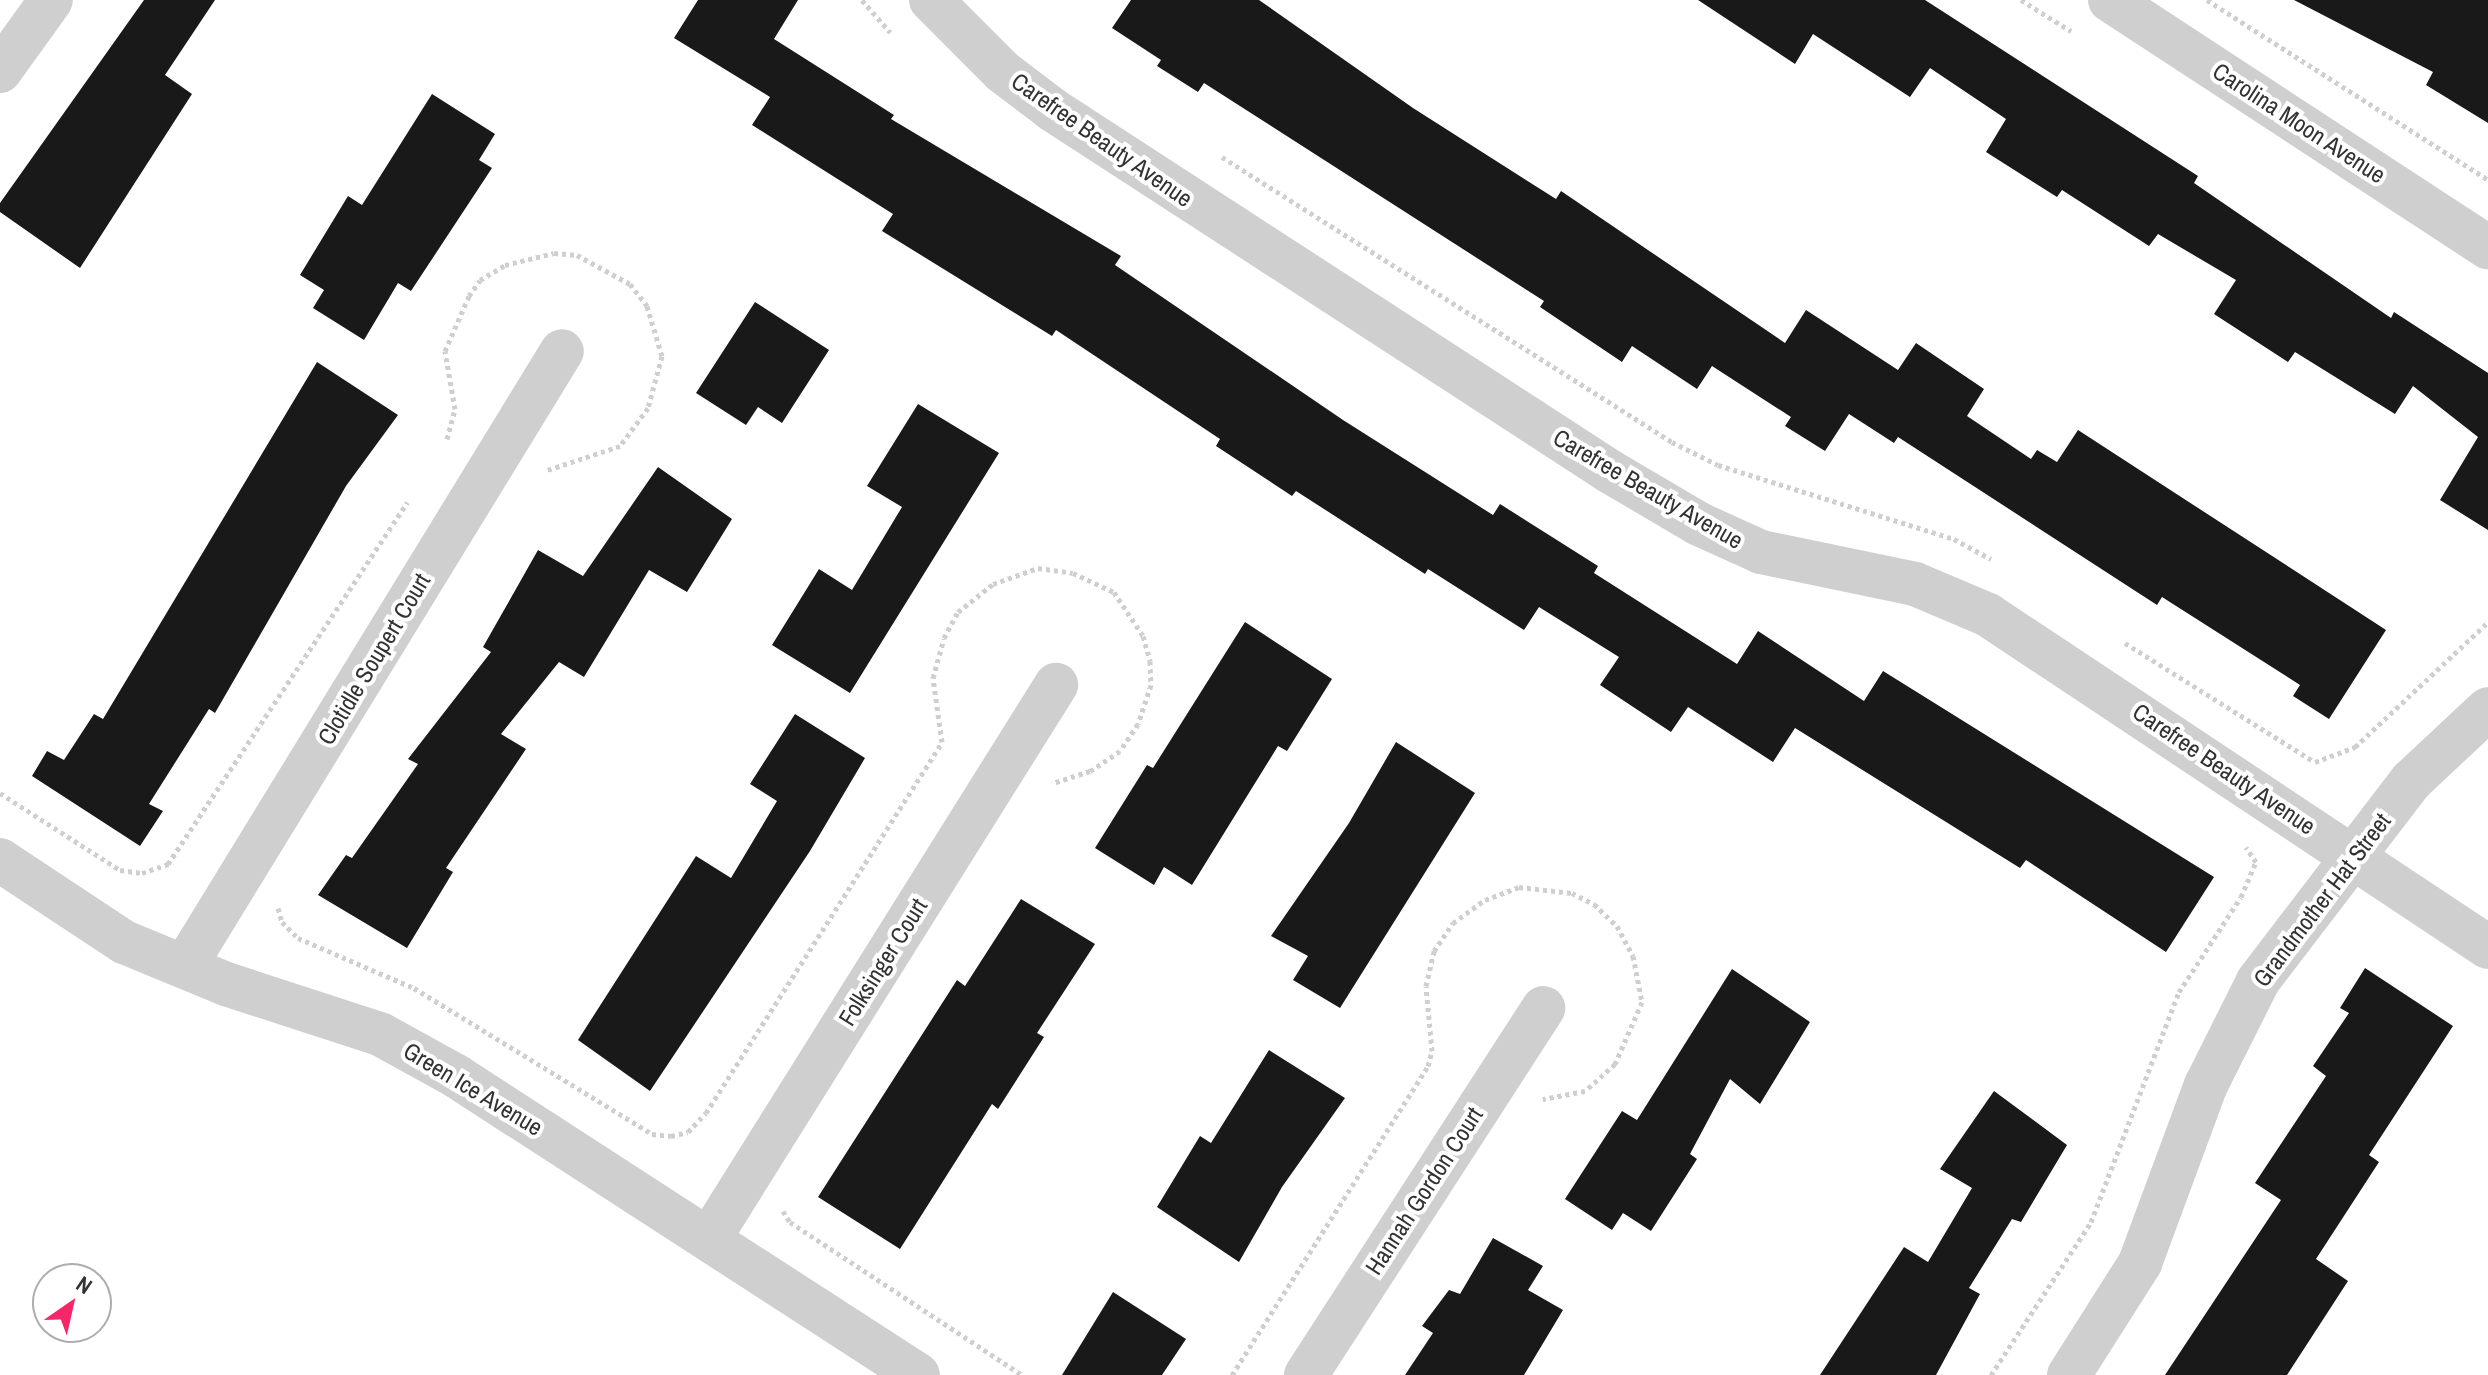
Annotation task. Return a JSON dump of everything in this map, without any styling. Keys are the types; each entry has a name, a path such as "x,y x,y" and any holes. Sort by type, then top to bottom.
{"street":[{"path":"0,71 51,0"},
{"name":"Carefree Beauty Avenue","path":"931,0 1003,72 1053,110 1609,471 1761,552 1915,584 1988,615 2488,947"},
{"name":"Carolina Moon Avenue","path":"2110,0 2488,247"},
{"name":"Clotidle Soupert Court","path":"185,966 562,351"},
{"name":"Folksinger Court","path":"709,1239 1056,685"},
{"name":"Grandmother Hat Street","path":"2069,1375 2140,1263 2206,1085 2258,981 2411,781 2488,709"},
{"name":"Green Ice Avenue","path":"0,860 124,942 380,1034 456,1076 918,1375"},
{"name":"Hannah Gordon Court","path":"1306,1375 1543,1008"}],"path":[{"path":"862,0 894,36"},
{"path":"2207,0 2488,180"},
{"path":"1208,148 1672,442 1718,465 1940,533 1994,561"},
{"path":"445,446 455,409 445,351 469,296 480,280 505,265 554,253 577,255 630,284 647,306 662,356 648,408 620,446 541,475"},
{"path":"0,793 120,870 142,873 168,864 410,498"},
{"path":"277,895 282,922 298,938 414,988 652,1134 671,1136 688,1132 706,1113 942,742 933,678 944,638 958,612 977,593 1038,568 1073,573 1114,592 1143,636 1150,661 1151,685 1138,724 1120,751 1090,771 1046,785"},
{"path":"2121,640 2315,762 2355,747 2488,622"},
{"path":"1991,1375 2091,1222 2179,992 2241,897 2256,862 2242,842"},
{"path":"781,1208 790,1222 1022,1375"}],"building":[{"path":"144,0 215,0 165,75 192,94 80,268 0,212 0,203"},
{"path":"698,0 798,0 774,39 894,115 891,119 1121,256 1115,265 1343,420 1493,515 1500,504 1598,566 1594,573 1737,664 1758,631 1864,701 1883,671 2214,877 2166,952 2026,860 2020,868 1795,728 1773,762 1688,707 1671,732 1600,685 1619,657 1539,607 1524,630 1428,569 1425,574 1296,491 1292,496 1216,446 1220,439 1056,330 1052,336 882,231 893,214 752,125 770,97 674,38"},
{"path":"1131,0 1259,0 1413,108 1556,199 1561,191 1785,343 1806,310 1898,370 1916,343 1984,389 1967,416 2031,459 2037,450 2057,462 2078,430 2386,630 2329,719 2293,696 2300,685 2162,597 2157,605 1898,437 1894,443 1849,414 1825,451 1785,426 1791,417 1712,366 1697,389 1632,346 1622,362 1540,307 1544,301 1204,83 1198,92 1157,66 1161,60 1112,28"},
{"path":"1698,0 1925,0 2198,176 2194,183 2391,318 2394,312 2488,373 2488,530 2440,500 2478,437 2413,386 2395,414 2295,352 2288,362 2214,314 2236,280 2158,234 2149,246 2062,190 2057,197 1986,152 2006,119 1930,68 1910,97 1813,34 1795,64"},
{"path":"2294,0 2488,0 2488,123 2426,85 2433,72"},
{"path":"432,94 495,134 479,160 492,168 411,291 398,283 364,340 313,308 324,290 300,275 348,196 362,205"},
{"path":"755,302 829,350 782,423 758,407 746,425 696,393"},
{"path":"317,362 398,415 346,486 215,713 209,709 149,804 163,811 140,846 32,776 47,751 64,760 94,714 103,719"},
{"path":"918,404 999,453 850,693 772,645 819,569 852,590 902,507 867,486"},
{"path":"658,467 732,519 687,592 649,570 584,677 559,662 501,734 526,749 446,868 453,872 407,948 318,895 346,855 352,858 418,764 408,759 491,652 483,647 538,550 583,576"},
{"path":"1245,622 1332,679 1287,751 1278,746 1192,885 1164,867 1154,885 1095,848 1147,765 1153,768"},
{"path":"795,714 865,758 810,851 650,1091 578,1040 696,856 731,878 777,801 750,784"},
{"path":"1396,742 1475,793 1340,1008 1293,980 1308,956 1271,936 1349,823"},
{"path":"1021,899 1095,944 1037,1033 1044,1037 998,1109 992,1104 900,1249 818,1197 957,980 965,986"},
{"path":"2365,968 2453,1026 2369,1155 2379,1162 2316,1259 2348,1281 2287,1375 2165,1375 2281,1200 2255,1183 2326,1076 2313,1066 2349,1013 2340,1008"},
{"path":"1732,969 1810,1022 1760,1104 1730,1079 1690,1154 1697,1159 1651,1231 1623,1213 1612,1230 1565,1199 1622,1111 1637,1120"},
{"path":"1269,1050 1345,1098 1282,1187 1239,1262 1157,1207 1200,1136 1211,1143"},
{"path":"1994,1091 2067,1145 2021,1222 2012,1219 1969,1288 1980,1294 1936,1375 1820,1375 1904,1247 1928,1262 1972,1188 1940,1169"},
{"path":"1493,1238 1543,1266 1528,1290 1563,1310 1524,1375 1405,1375 1433,1333 1422,1326 1449,1290 1460,1294"},
{"path":"1113,1292 1186,1339 1162,1375 1062,1375"}]}
